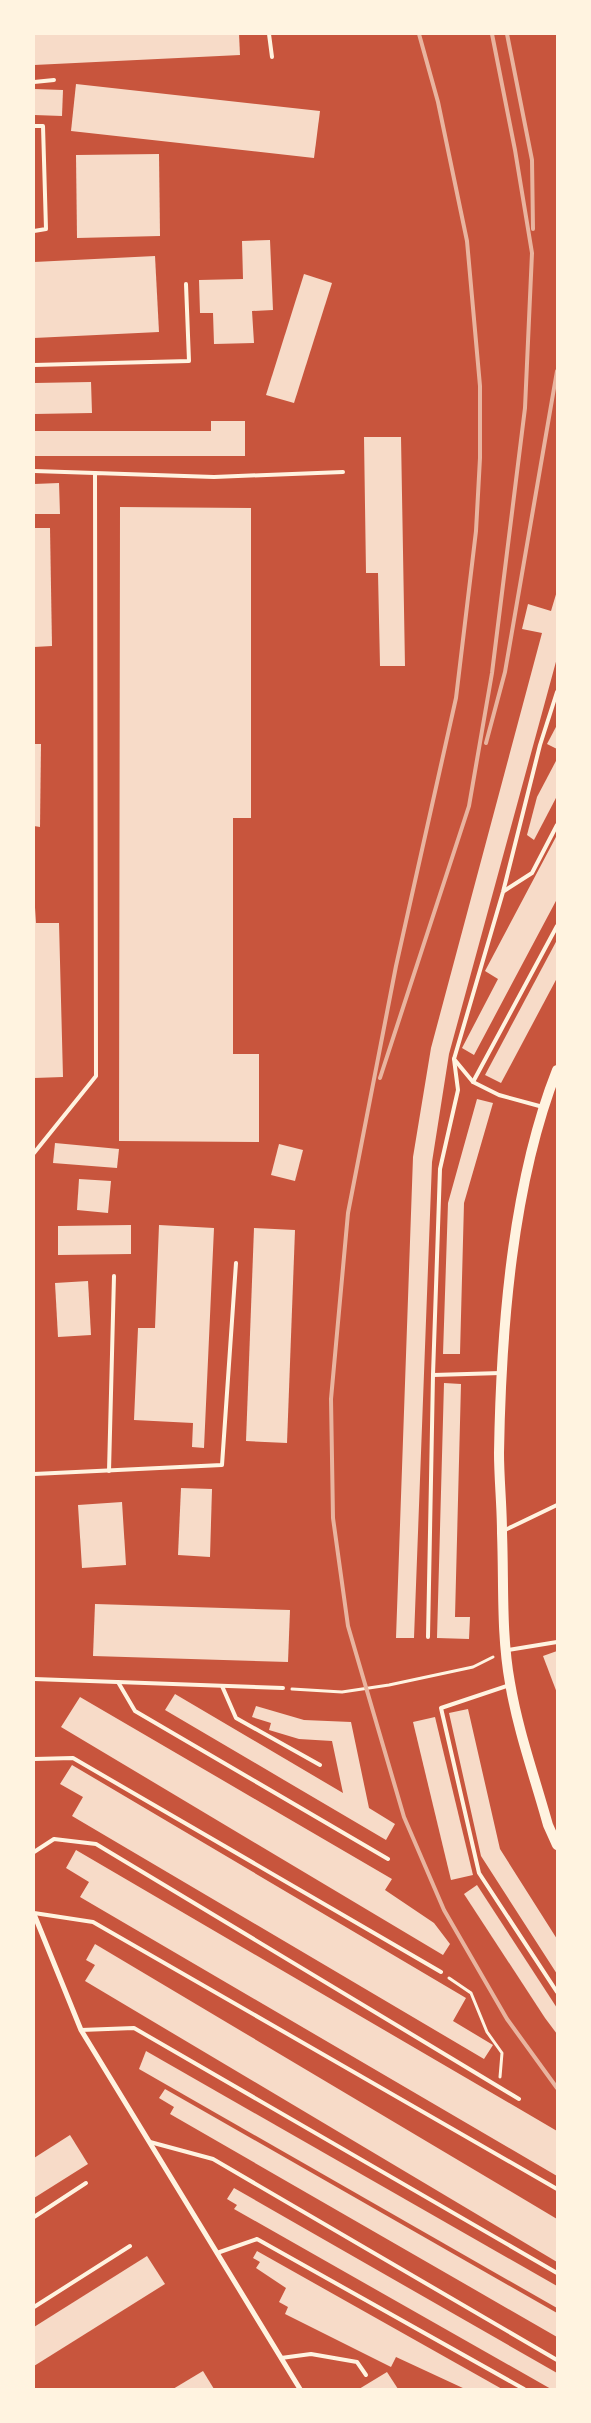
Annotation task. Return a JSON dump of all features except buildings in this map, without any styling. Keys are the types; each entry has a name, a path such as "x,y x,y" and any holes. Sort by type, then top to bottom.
{"main road":[{"path":"557,1070 543,1107 530,1153 512,1261 502,1373 499,1454 505,1651 510,1685 548,1824 557,1845"}],"street":[{"path":"34,1914 81,2030 300,2389"}],"lane":[{"path":"269,34 272,57"},
{"path":"34,82 54,80"},
{"path":"34,126 43,126 46,229 34,231"},
{"path":"34,366 189,360 186,284"},
{"path":"34,471 214,477 343,472"},
{"path":"34,1153 96,1076 95,473"},
{"path":"428,1637 433,1375 440,1169 458,1090 454,1059 503,892 540,745 557,692"},
{"path":"503,892 532,873 557,825"},
{"path":"473,1082 557,926"},
{"path":"454,1059 473,1082 499,1094 543,1107"},
{"path":"34,1474 222,1465 236,1263"},
{"path":"109,1471 114,1276"},
{"path":"433,1375 502,1373"},
{"path":"502,1531 557,1505"},
{"path":"505,1651 557,1642"},
{"path":"34,1679 283,1688"},
{"path":"118,1682 135,1712 388,1859"},
{"path":"510,1685 441,1708 479,1873 557,1992"},
{"path":"222,1686 236,1718 320,1765"},
{"path":"34,1760 73,1758 441,1972"},
{"path":"34,1852 54,1839 96,1844 519,2099"},
{"path":"34,1914 93,1922 557,2189"},
{"path":"81,2030 134,2028 557,2272"},
{"path":"150,2142 213,2159 557,2360"},
{"path":"34,2217 86,2184"},
{"path":"217,2253 257,2240 524,2389"},
{"path":"34,2307 130,2246"},
{"path":"281,2358 312,2354 356,2362 366,2375"}],"path":[{"path":"283,1688 342,1692 389,1685 473,1667 505,1651"},
{"path":"441,1972 471,1993 487,2032 502,2053 500,2087"}],"railway":[{"path":"419,34 438,102 467,241 480,386 480,458 476,531 456,698 396,966 348,1213 331,1399 333,1518 348,1626 404,1817 444,1910 507,2019 557,2088"},
{"path":"380,1078 469,806 492,673 525,408 532,253 515,150 492,34"},
{"path":"507,34 532,160 533,229"},
{"path":"486,743 505,672 557,371"}]}
